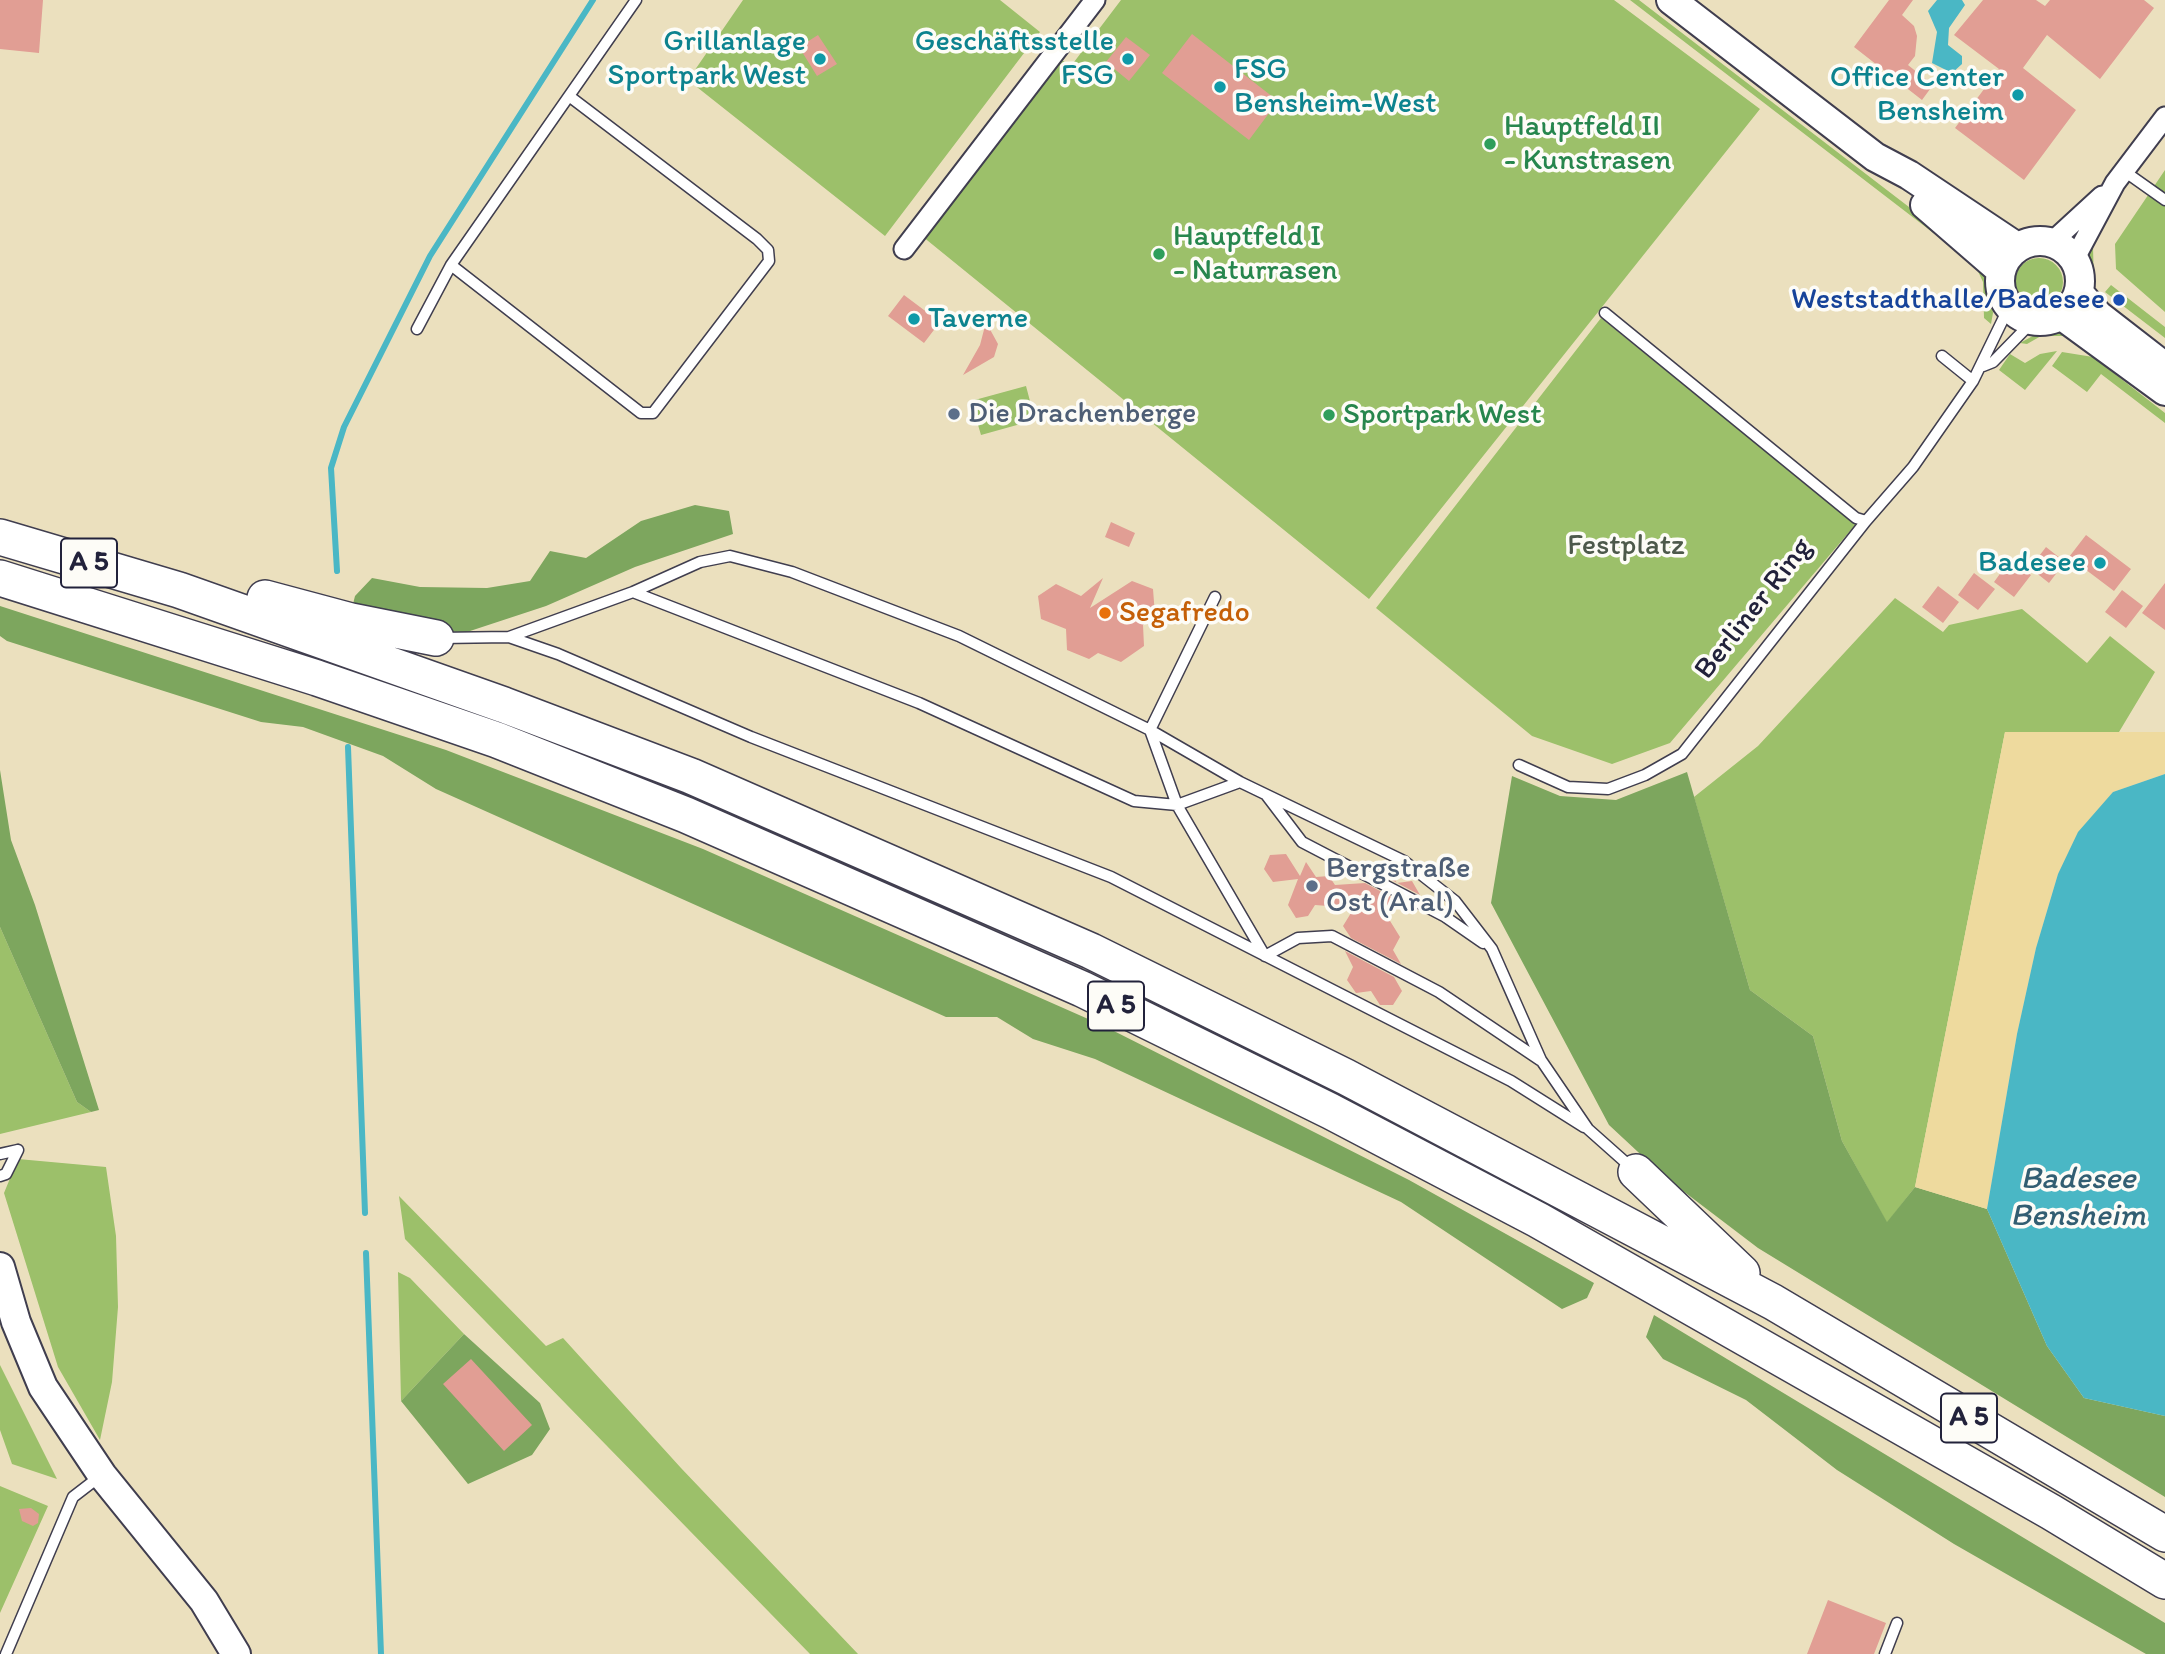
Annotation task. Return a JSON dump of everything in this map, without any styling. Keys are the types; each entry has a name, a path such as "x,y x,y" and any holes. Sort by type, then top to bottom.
{"highway":[{"name":"A 5","path":"0,537 179,590 504,705 691,776 1091,951 1358,1083 1773,1302 2165,1534"},
{"name":"A 5","path":"0,578 317,678 497,740 698,820 1082,989 1329,1111 1538,1220 2051,1512 2165,1581"},
{"path":"179,590 219,585 351,621 436,638"},
{"path":"1636,1172 1773,1302"}],"street":[{"path":"904,249 1095,0"},
{"path":"1671,0 1875,157 1909,175 2017,247"},
{"path":"2064,250 2165,117"},
{"path":"1875,157 1895,181 2000,270"},
{"path":"2064,250 2119,177"},
{"path":"2034,240 2064,250 2081,275 2079,293 2073,305 2062,315 2049,321 2033,321 2009,307 2000,290 2000,270 2017,247 2034,240"},
{"path":"2079,293 2098,315 2165,367"},
{"path":"2062,315 2165,391"},
{"path":"0,1267 16,1322 43,1387 102,1475 204,1601 236,1654"}],"lane":[{"path":"417,329 452,265 636,0"},
{"path":"452,265 641,413 653,413 769,261 768,250 757,239 569,96"},
{"path":"2119,177 2165,200"},
{"name":"Berliner Ring","path":"1518,765 1568,787 1608,789 1645,775 1682,754 1866,521 1913,467 1983,366 1984,355 2009,307"},
{"path":"1605,313 1856,518 1866,521"},
{"name":"Berliner Ring","path":"1983,366 1993,362 2033,321"},
{"path":"1942,356 1973,381"},
{"path":"436,638 509,637 633,592 700,562 730,556 792,572 959,636 1150,730 1240,782 1404,861 1455,901 1492,949 1541,1060 1588,1129"},
{"path":"633,592 919,704 1134,801 1177,805 1240,782"},
{"path":"1215,597 1150,730 1177,805 1265,956"},
{"path":"509,637 558,654 751,737 1111,877 1511,1080 1588,1129 1636,1172"},
{"path":"1265,794 1302,842 1444,916 1492,949"},
{"path":"1265,956 1298,938 1332,936 1439,992 1541,1060"},
{"path":"0,1154 18,1150 6,1174 0,1175"},
{"path":"6,1654 73,1497 102,1475"},
{"path":"1885,1654 1897,1623"}],"green space":[{"path":"743,0 1000,0 1040,32 885,236 688,80"},
{"name":"Sportpark West","path":"1121,0 1614,0 1760,109 1369,599 917,232 1057,57 1071,66"},
{"path":"1630,0 1639,0 1939,230 1936,235"},
{"path":"2165,170 2165,312 2116,269 2115,244"},
{"path":"2090,242 2093,247 2094,286 2099,298 2089,290 2086,257"},
{"path":"2039,258 2056,265 2063,282 2056,299 2039,306 2022,299 2015,282 2022,265"},
{"path":"1976,267 1988,271 1993,313 1991,324 1984,318 1983,282"},
{"path":"2111,285 2165,327 2165,338 2105,292"},
{"name":"Festplatz","path":"1601,318 1856,524 1670,743 1612,764 1532,736 1376,608"},
{"path":"2059,329 2069,336 2041,336 2027,344 2020,343 2040,332"},
{"path":"2057,351 2025,390 1999,370 2010,354 2025,363 2040,354"},
{"path":"2062,352 2093,357 2165,413 2165,423 2101,374 2087,392 2052,366"},
{"path":"1026,386 1035,420 981,435 971,401"},
{"path":"695,505 729,511 733,534 635,567 546,606 467,632 407,631 351,612 355,596 372,578 420,587 487,588 530,581 550,551 586,558 641,521"},
{"path":"1895,598 1943,632 1949,625 2022,609 2087,663 2110,636 2155,672 2119,732 2005,732 1915,1187 1887,1223 1842,1141 1813,1036 1750,990 1694,797 1758,746"},
{"path":"0,606 446,750 703,849 1104,1026 1409,1180 1594,1283 1587,1298 1562,1309 1401,1202 1095,1059 1033,1039 997,1017 946,1017 436,789 383,756 303,727 261,722 7,641 0,636"},
{"path":"0,770 11,840 35,905 99,1110 91,1112 77,1102 0,927"},
{"path":"1687,772 1750,990 1813,1036 1842,1141 1887,1222 1915,1187 1987,1209 2047,1346 2084,1398 2165,1416 2165,1497 1758,1248 1666,1178 1609,1125 1491,903 1512,776 1560,796 1616,800"},
{"path":"0,927 77,1102 91,1112 0,1134"},
{"path":"18,1159 106,1167 116,1236 118,1307 112,1382 100,1440 58,1367 4,1193"},
{"path":"399,1196 546,1346 563,1338 681,1468 858,1654 810,1654 405,1239"},
{"path":"398,1272 410,1278 464,1334 401,1401"},
{"path":"1654,1315 2165,1623 2165,1654 2146,1654 1954,1544 1837,1470 1746,1400 1663,1359 1646,1337"},
{"path":"464,1334 540,1403 550,1429 532,1455 468,1484 401,1401"},
{"path":"0,1365 57,1479 12,1464 0,1430"},
{"path":"0,1486 48,1506 0,1613"}],"sand":[{"path":"2005,732 2165,732 2165,774 2113,792 2058,874 2036,948 2017,1034 1987,1209 1915,1187"}],"water":[{"path":"1937,0 1962,0 1965,5 1949,28 1948,45 1962,56 1962,64 1952,73 1932,63 1937,32 1928,11"},
{"name":"Badesee Bensheim","path":"2165,774 2165,1416 2084,1398 2047,1346 1987,1209 2017,1034 2036,948 2058,874 2078,832 2113,792"}],"building":[{"path":"0,0 43,0 39,53 0,49"},
{"path":"1889,0 1913,0 1902,15 1914,26 1917,36 1915,56 1908,65 1933,85 1922,100 1854,47"},
{"name":"Office Center Bensheim","path":"1983,0 2036,0 2045,6 2050,0 2144,0 2154,8 2100,79 2047,35 2023,68 2076,110 2024,180 1955,128 1999,69 1954,35"},
{"name":"FSG Bensheim-West","path":"1192,34 1278,101 1249,140 1162,73"},
{"name":"Grillanlage Sportpark West","path":"818,35 837,64 817,76 799,47"},
{"name":"Geschäftsstelle FSG","path":"1126,37 1150,55 1129,81 1106,62"},
{"name":"Taverne","path":"904,295 940,322 924,343 888,316"},
{"path":"986,322 998,344 994,357 963,375 980,345"},
{"path":"1111,522 1135,533 1129,547 1105,537"},
{"name":"Badesee","path":"2086,535 2131,569 2114,591 2069,557"},
{"path":"2046,547 2065,562 2049,583 2030,568"},
{"path":"2010,560 2031,575 2014,597 1994,582"},
{"path":"1974,573 1995,589 1978,610 1958,595"},
{"path":"1103,578 1090,608 1132,581 1153,589 1155,615 1143,625 1144,646 1121,662 1098,653 1089,659 1067,650 1066,629 1041,619 1038,596 1056,584 1081,596"},
{"path":"2165,583 2165,630 2142,613"},
{"path":"1938,586 1959,602 1943,623 1922,607"},
{"path":"2122,590 2143,606 2126,628 2105,612"},
{"path":"1286,854 1300,876 1306,862 1316,877 1329,876 1335,885 1365,883 1414,909 1382,908 1400,937 1393,950 1401,964 1351,938 1343,926 1354,908 1315,905 1308,916 1296,918 1288,905 1298,879 1273,882 1264,869 1270,855"},
{"path":"1371,869 1388,869 1397,883"},
{"path":"1412,881 1420,895 1397,883"},
{"path":"1345,951 1394,977 1402,991 1393,1005 1380,1005 1371,991 1356,993 1347,980 1353,967"},
{"path":"471,1359 532,1425 504,1451 443,1384"},
{"path":"31,1508 39,1514 38,1523 33,1526 22,1521 19,1509"},
{"path":"1828,1600 1886,1623 1874,1654 1807,1654"}],"waterway":[{"path":"337,571 331,468 344,427 430,256 593,0"},
{"path":"348,747 365,1213"},
{"path":"366,1253 381,1654"}],"place":[{"name":"Grillanlage Sportpark West","path":"820,59"},
{"name":"Geschäftsstelle FSG","path":"1128,59"},
{"name":"FSG Bensheim-West","path":"1220,87"},
{"name":"Office Center Bensheim","path":"2018,95"},
{"name":"Hauptfeld II - Kunstrasen","path":"1490,144"},
{"name":"Hauptfeld I - Naturrasen","path":"1159,254"},
{"name":"Weststadthalle/Badesee","path":"2119,300"},
{"name":"Taverne","path":"914,319"},
{"name":"Die Drachenberge","path":"954,414"},
{"name":"Sportpark West","path":"1329,415"},
{"name":"Badesee","path":"2100,563"},
{"name":"Segafredo","path":"1105,613"},
{"name":"Bergstraße Ost (Aral)","path":"1312,886"}]}
